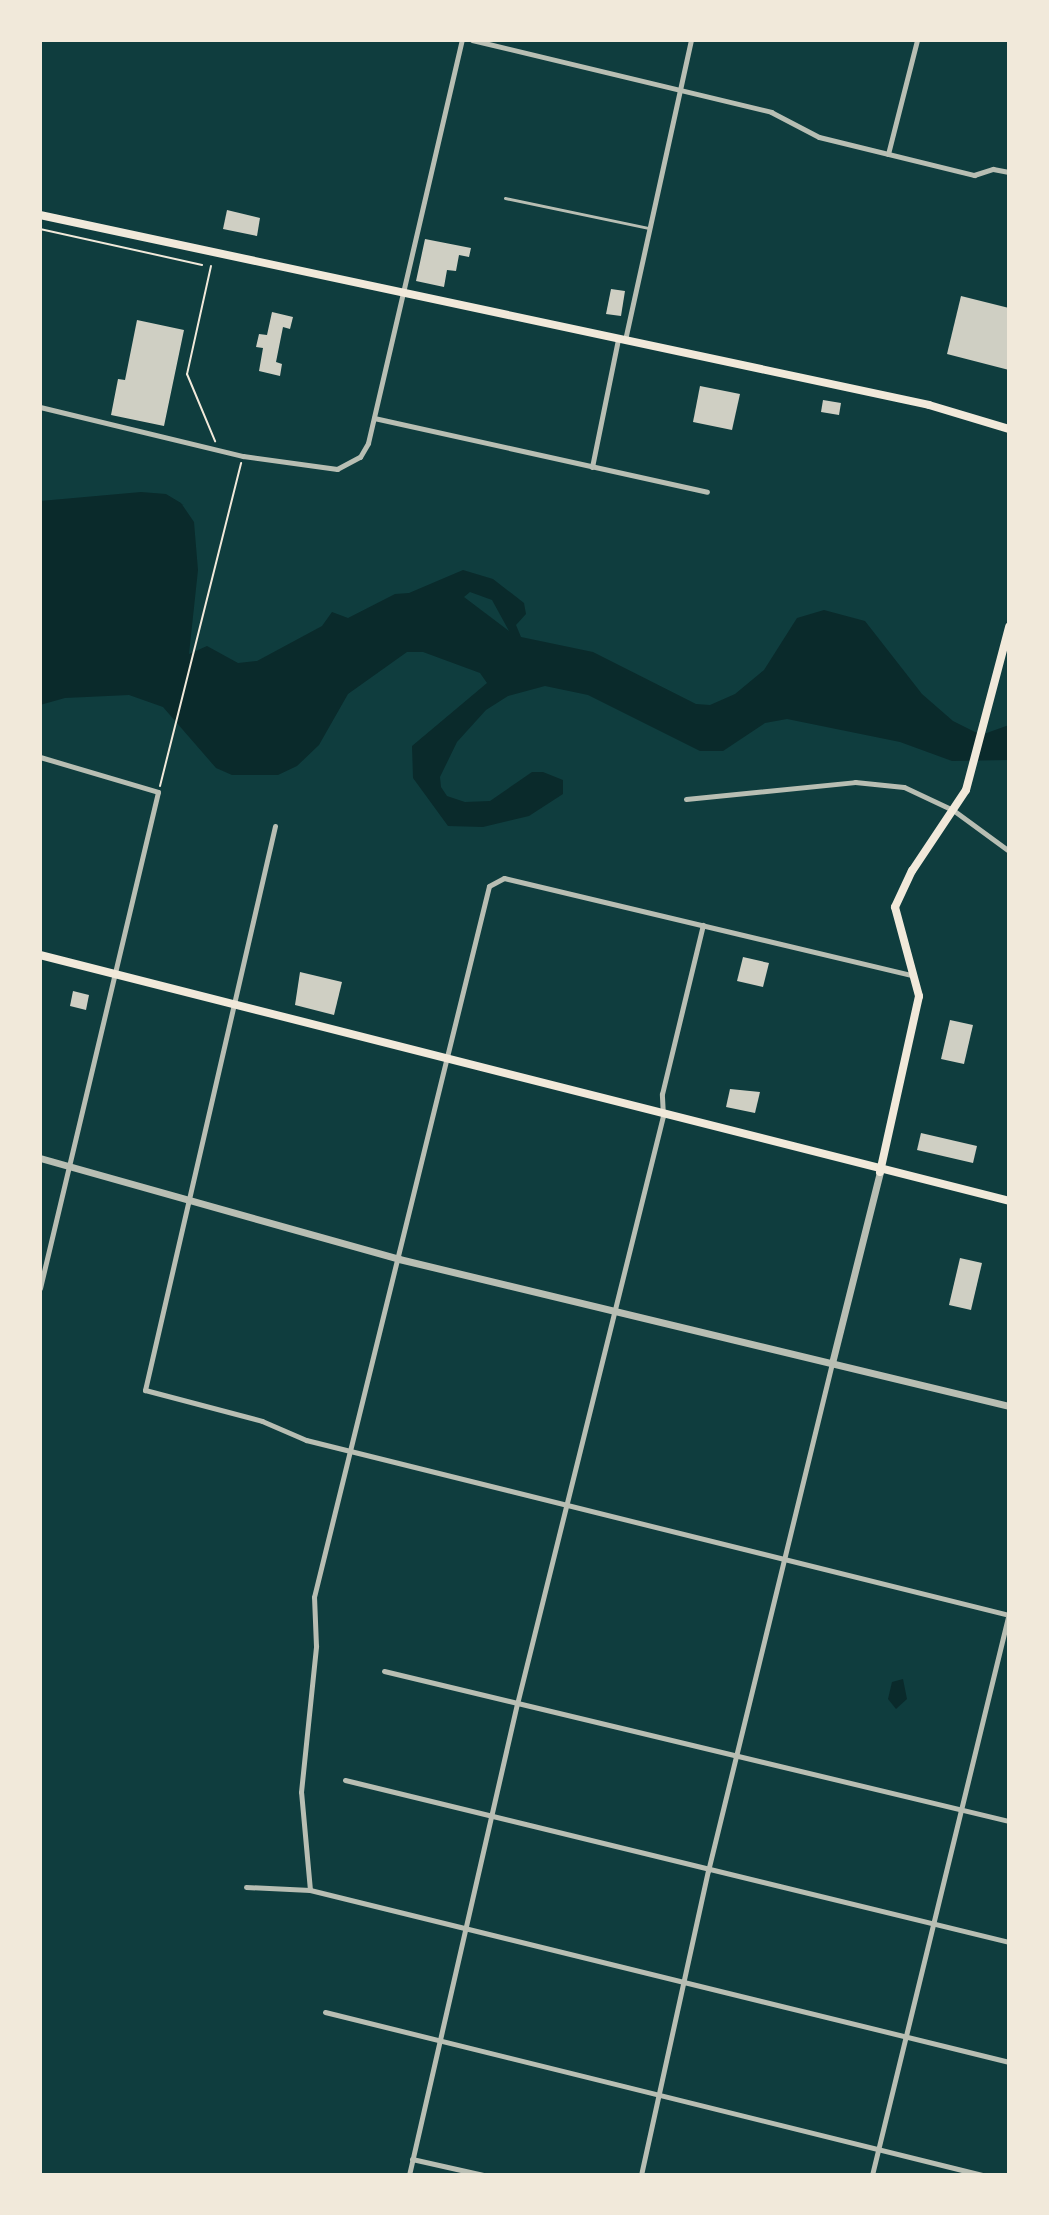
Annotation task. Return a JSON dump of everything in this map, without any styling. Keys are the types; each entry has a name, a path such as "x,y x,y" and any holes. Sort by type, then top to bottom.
{"main road":[{"path":"40,215 929,405 1009,429"},
{"path":"880,1172 917,1015 916,976 895,907 953,810 973,769 1009,627"},
{"path":"40,955 880,1172 1009,1201"}],"street":[{"path":"40,407 243,456 325,469 350,464 368,443 462,40"},
{"path":"472,40 771,112 819,137 888,154 974,175 993,169 1009,172"},
{"path":"592,467 691,40"},
{"path":"888,154 917,40"},
{"path":"374,418 707,492"},
{"path":"40,757 158,792 119,975 40,1288"},
{"path":"686,799 855,782 904,787 953,810 1009,851"},
{"path":"275,826 145,1390 262,1421 349,1450 1009,1614 872,2175"},
{"path":"310,1890 301,1792 316,1646 314,1597 489,886 504,878 916,976"},
{"path":"409,2175 517,1704 663,1116 662,1094 703,925"},
{"path":"40,1158 399,1259 1009,1406"},
{"path":"641,2175 735,1756 880,1172"},
{"path":"384,1671 1009,1821"},
{"path":"345,1780 1009,1942"},
{"path":"246,1887 310,1890 1009,2062"},
{"path":"325,2012 982,2175"},
{"path":"412,2159 483,2175"}],"lane":[{"path":"505,198 648,228"}],"path":[{"path":"40,229 202,265"},
{"path":"211,266 187,374 198,411 218,445"},
{"path":"158,792 191,649 242,461"}],"water":[{"path":"141,492 166,494 181,503 194,522 198,570 189,654 207,646 238,663 257,661 322,626 332,612 348,618 395,594 409,593 463,570 493,579 524,603 526,614 516,625 521,637 593,652 696,704 710,705 735,694 764,670 797,618 824,610 865,621 922,694 953,721 981,735 1009,725 1009,760 952,761 900,742 787,719 765,723 723,751 700,751 588,695 545,686 508,696 486,710 457,742 440,777 441,787 447,796 465,802 490,801 532,772 543,772 563,780 563,794 529,816 483,827 448,826 413,778 412,746 487,683 480,673 423,652 407,652 348,694 319,745 297,766 278,775 232,775 216,768 163,707 129,695 65,698 40,705 40,501","holes":["470,592 492,600 509,631 464,597"]},
{"path":"903,1679 907,1699 896,1709 888,1699 892,1682"}],"building":[{"path":"227,210 260,218 257,236 223,229"},
{"path":"425,239 471,248 469,257 459,255 456,271 447,270 444,287 416,281"},
{"path":"611,289 625,291 621,316 606,314"},
{"path":"961,296 1009,308 1009,370 947,354"},
{"path":"272,312 293,317 290,329 283,327 276,362 282,364 280,376 259,371 263,348 256,347 259,334 267,335"},
{"path":"137,320 184,330 164,426 111,415 118,379 125,380"},
{"path":"700,386 740,394 732,430 693,422"},
{"path":"823,400 841,403 839,415 821,412"},
{"path":"743,957 769,963 763,987 737,981"},
{"path":"300,972 342,982 334,1015 295,1005"},
{"path":"73,991 89,995 86,1010 70,1006"},
{"path":"950,1020 973,1025 964,1064 941,1059"},
{"path":"730,1089 760,1092 755,1113 726,1107"},
{"path":"921,1133 977,1146 973,1163 917,1150"},
{"path":"960,1258 982,1263 971,1310 949,1305"}]}
